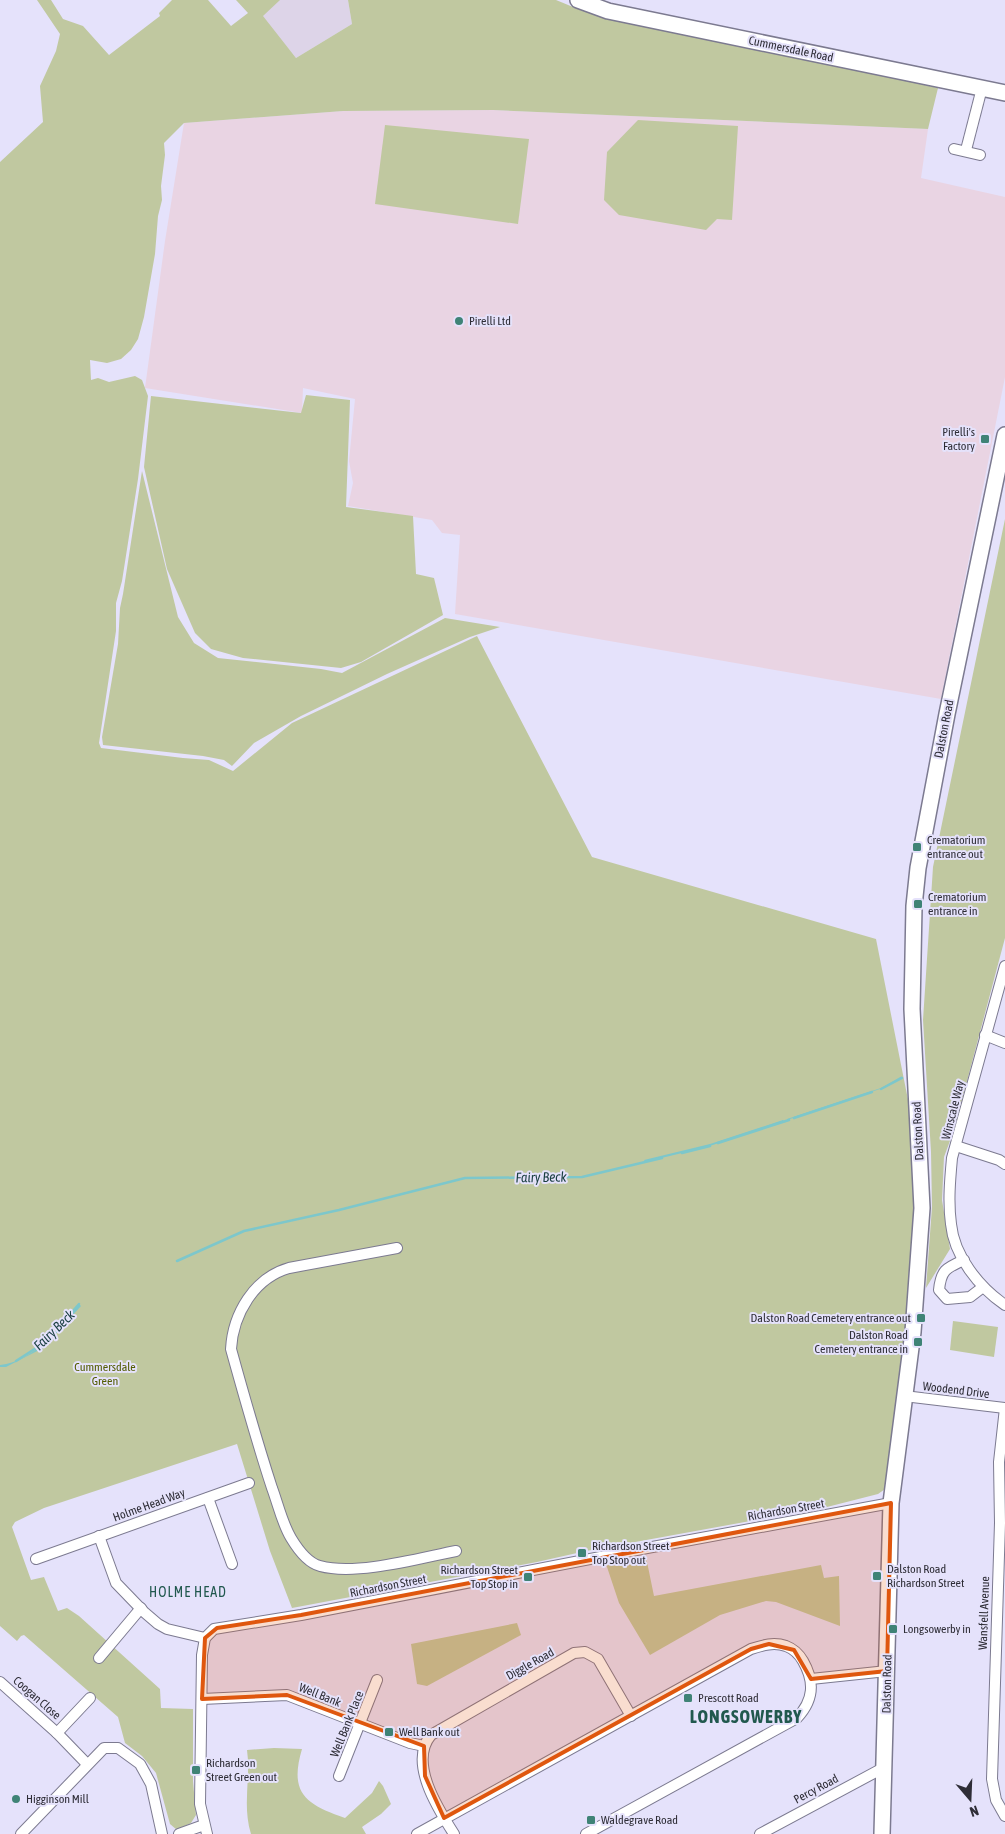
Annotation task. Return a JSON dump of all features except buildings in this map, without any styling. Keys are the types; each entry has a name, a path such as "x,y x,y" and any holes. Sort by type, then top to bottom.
{"main road":[{"name":"Cummersdale Road","path":"578,0 608,11 1005,93"},
{"name":"Dalston Road","path":"882,1834 891,1503 916,1309 915,1289 922,1208 912,1009 914,906 918,868 947,714 1005,435"}],"street":[{"path":"966,150 982,88"},
{"path":"954,149 980,154"},
{"name":"Winscale Way","path":"1005,966 952,1158 950,1187 951,1226 960,1254 983,1287 1005,1305"},
{"path":"985,1035 1005,1043"},
{"path":"956,1146 999,1160 1005,1164"},
{"path":"397,1248 275,1272 257,1286 237,1318 232,1333 231,1349 258,1445 284,1523 291,1538 306,1558 319,1566 350,1568 378,1566 456,1551"},
{"path":"964,1260 943,1272 940,1278 939,1290 947,1299 970,1296 983,1287"},
{"name":"Woodend Drive","path":"904,1396 1005,1408"},
{"name":"Wansfell Avenue","path":"1005,1408 999,1462 1002,1523 992,1779 996,1800 1005,1816"},
{"name":"Holme Head Way","path":"36,1560 249,1483"},
{"path":"208,1498 232,1564"},
{"name":"Richardson Street","path":"205,1638 217,1628 301,1615 656,1546 891,1503"},
{"path":"99,1536 116,1583 141,1608 158,1624 167,1629 205,1638 202,1655 200,1804 206,1829 179,1834"},
{"path":"99,1658 141,1608"},
{"path":"417,1834 752,1648 769,1644 786,1646 799,1654 811,1679 812,1687 809,1701 802,1712 791,1722 586,1834"},
{"name":"Diggle Road","path":"424,1746 432,1735 574,1653 585,1652 598,1659 631,1716"},
{"path":"811,1679 887,1671"},
{"name":"Well Bank Place","path":"339,1776 361,1725 377,1680"},
{"name":"Coogan Close","path":"0,1682 57,1732 87,1764"},
{"name":"Well Bank","path":"202,1699 288,1695 361,1725 410,1743 424,1746"},
{"name":"Coogan Close","path":"57,1732 90,1698"},
{"path":"424,1746 425,1776 430,1790 454,1834"},
{"path":"21,1834 104,1748 118,1748 140,1764 151,1784 162,1834"},
{"name":"Percy Road","path":"760,1834 885,1767"}],"highlighted area":[{"path":"891,1503 887,1671 811,1679 794,1650 769,1644 751,1649 444,1818 425,1776 424,1746 287,1695 202,1699 205,1638 217,1628 301,1615"}],"shaded area":[{"path":"248,0 348,0 352,24 296,58"},
{"path":"493,110 928,129 921,178 1005,197 1005,377 941,699 455,614 460,535 442,533 432,520 348,506 353,483 349,461 355,399 303,388 302,413 145,388 165,241 184,123 343,111"},
{"path":"902,1076 900,1079 880,1089 787,1120 881,1088"},
{"path":"783,1120 707,1147 645,1162 644,1160 710,1144"},
{"path":"79,1304 81,1306 43,1348 6,1367 0,1367 0,1365 13,1362 35,1350 54,1333"}],"green space":[{"name":"Cummersdale Green","path":"37,0 51,0 63,19 83,26 109,55 160,16 159,13 172,0 208,0 231,26 248,13 236,0 280,0 263,16 296,58 352,24 348,0 556,0 581,10 607,17 938,88 928,129 493,110 343,111 184,123 164,143 162,200 158,216 155,254 144,317 138,339 131,350 121,359 107,363 90,360 91,380 98,378 109,382 135,376 142,380 148,396 138,479 122,581 116,603 116,631 99,743 101,748 209,760 233,771 292,723 477,636 592,857 876,939 919,1155 922,1208 888,1487 878,1494 827,1507 292,1608 270,1551 237,1444 44,1508 15,1522 12,1527 31,1580 44,1577 58,1611 67,1608 79,1616 160,1689 161,1708 193,1709 193,1781 196,1815 191,1823 177,1830 170,1824 156,1773 142,1756 125,1743 118,1717 24,1635 17,1641 0,1626 0,162 43,122 40,86 56,51 60,34"},
{"path":"638,120 738,126 732,220 717,219 706,230 619,215 604,200 607,152"},
{"path":"385,125 529,139 518,224 375,204"},
{"path":"306,395 350,400 346,507 413,516 416,574 434,578 443,615 361,662 341,668 243,658 211,649 195,633 167,569 144,467 151,396 301,413"},
{"path":"142,471 178,617 194,643 218,658 342,673 445,618 500,627 470,637 387,674 301,716 254,743 232,766 224,760 203,756 103,745 102,737 118,644 120,608"},
{"path":"1005,519 1005,938 954,1130 944,1157 942,1200 950,1249 926,1288 932,1207 931,1152 923,1020 933,867"},
{"path":"953,1321 998,1327 994,1357 950,1350"},
{"path":"646,1557 654,1596 821,1565 824,1578 839,1576 840,1626 776,1602 766,1601 720,1615 650,1655 619,1603 606,1564"},
{"path":"517,1623 521,1635 427,1686 417,1684 411,1644"},
{"path":"274,1748 302,1749 298,1764 299,1786 310,1802 320,1808 345,1818 372,1793 379,1781 391,1804 381,1814 362,1827 366,1834 251,1834 247,1813 247,1750"}],"waterway":[{"name":"Fairy Beck","path":"881,1089 902,1078"},
{"name":"Fairy Beck","path":"794,1118 872,1092"},
{"name":"Fairy Beck","path":"718,1143 789,1120"},
{"name":"Fairy Beck","path":"682,1153 710,1146"},
{"name":"Fairy Beck","path":"177,1261 244,1231 339,1210 465,1178 582,1177 662,1158"},
{"name":"Fairy Beck","path":"57,1329 79,1304"},
{"name":"Fairy Beck","path":"16,1361 47,1341"}],"place":[{"name":"Pirelli Ltd","path":"459,321"},
{"name":"Pirelli's Factory","path":"985,439"},
{"name":"Crematorium entrance out","path":"917,847"},
{"name":"Crematorium entrance in","path":"918,904"},
{"name":"Dalston Road Cemetery entrance out","path":"921,1318"},
{"name":"Dalston Road Cemetery entrance in","path":"918,1342"},
{"name":"Richardson Street Top Stop out","path":"582,1553"},
{"name":"Dalston Road Richardson Street","path":"877,1576"},
{"name":"Richardson Street Top Stop in","path":"528,1577"},
{"name":"Longsowerby in","path":"893,1629"},
{"name":"Prescott Road","path":"688,1698"},
{"name":"Well Bank out","path":"389,1732"},
{"name":"Richardson Street Green out","path":"196,1770"},
{"name":"Higginson Mill","path":"16,1799"},
{"name":"Waldegrave Road","path":"591,1820"}],"district":[{"name":"HOLME HEAD","path":"188,1592"},
{"name":"LONGSOWERBY","path":"746,1717"}]}
